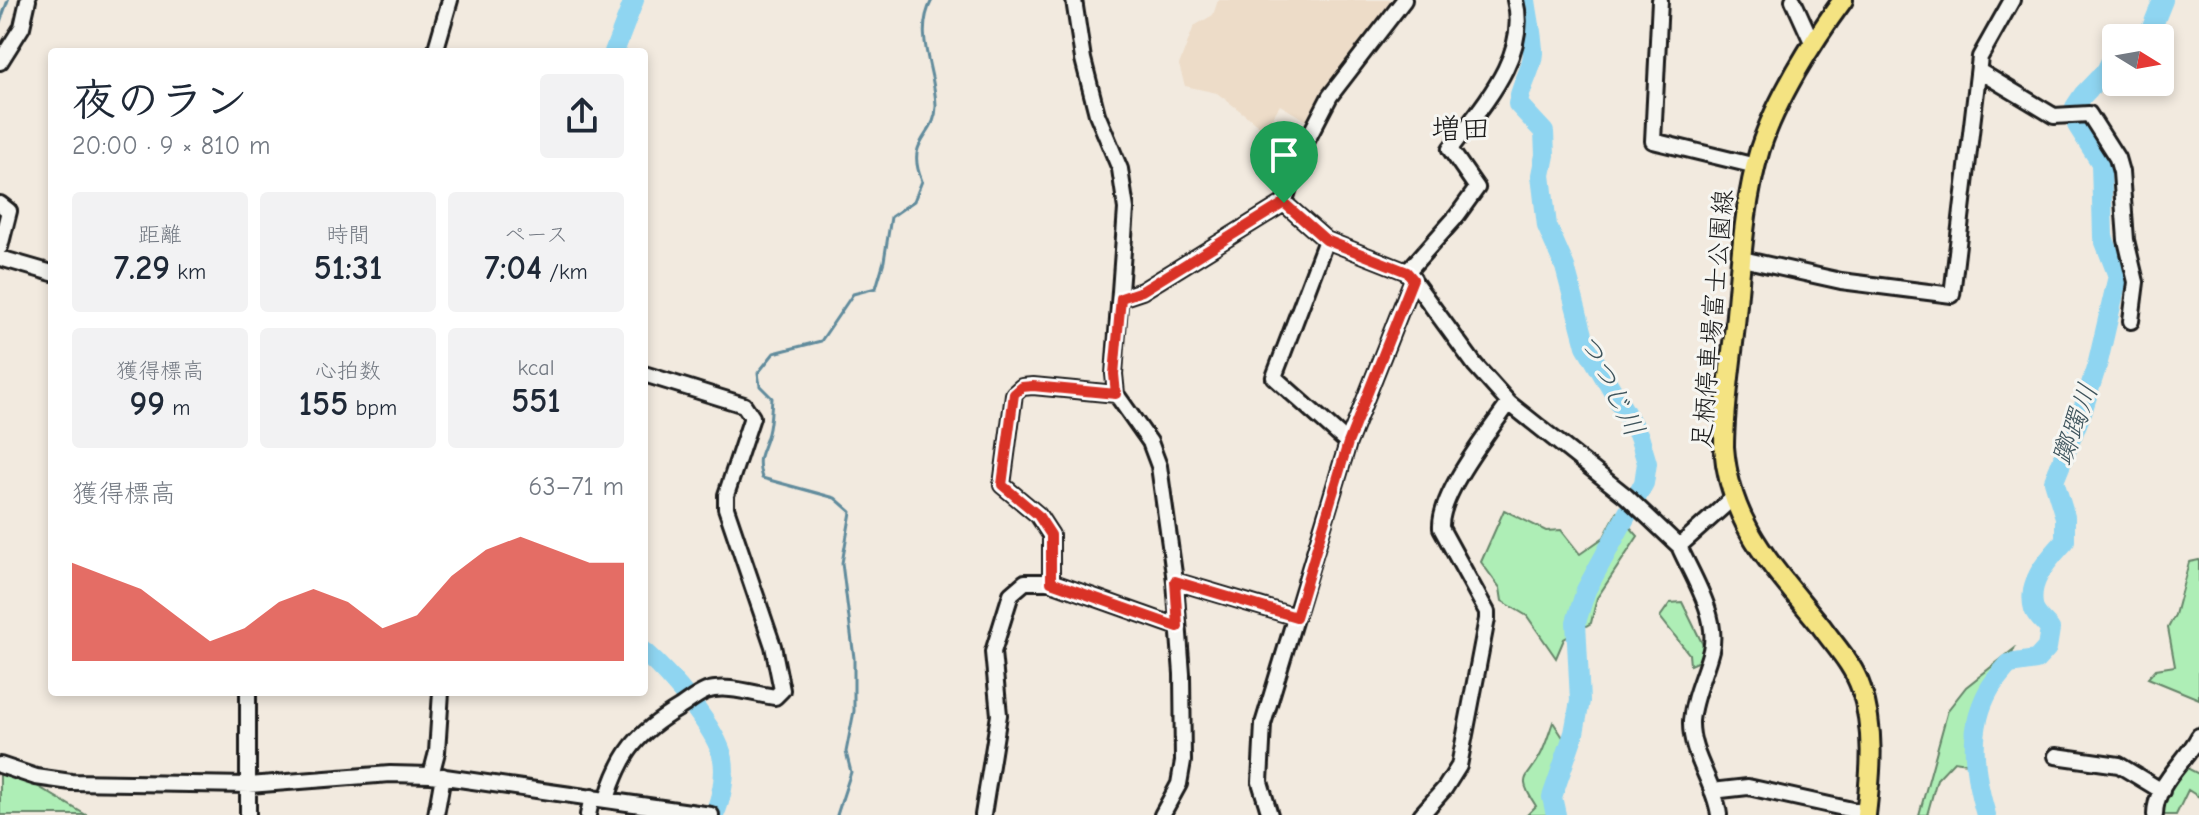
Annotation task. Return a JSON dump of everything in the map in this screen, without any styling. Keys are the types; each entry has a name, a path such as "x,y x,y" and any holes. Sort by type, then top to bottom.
{"main road":[{"name":"足柄停車場富士公園線","path":"1843,0 1812,42 1804,62 1777,107 1756,166 1742,259 1724,434 1726,474 1749,533 1847,660 1860,686 1870,729 1872,755 1866,814"}],"street":[{"path":"0,62 22,27 28,0"},
{"path":"436,48 450,0"},
{"path":"1074,0 1083,59 1097,114 1120,169 1126,209 1114,374 1116,394 1150,442 1159,466 1175,581 1182,674 1183,761 1179,784 1162,815"},
{"path":"1121,298 1142,291 1284,203 1301,152 1330,96 1404,0"},
{"path":"1270,815 1260,782 1263,724 1348,443 1410,275 1477,188 1450,149 1496,87 1508,61 1518,33 1515,0"},
{"path":"1660,0 1653,141 1756,166"},
{"path":"1793,0 1812,42"},
{"path":"1742,259 1841,281 1952,295 1980,57 2012,0"},
{"path":"1979,71 2054,116 2089,114 2117,158 2121,172 2126,240 2136,282 2131,321"},
{"path":"1284,203 1326,240 1410,275 1475,365 1509,403 1626,496 1679,546 1710,616 1713,632 1691,723 1698,758 1719,815"},
{"path":"0,204 9,211 0,247"},
{"path":"1326,240 1274,377 1348,443"},
{"path":"0,258 48,272"},
{"path":"588,815 635,741 648,727 706,691 723,689 775,697 782,690 773,646 726,508 726,495 752,417 744,405 648,375"},
{"path":"1051,582 1051,535 1038,515 1002,485 1014,394 1022,387 1033,386 1116,394"},
{"path":"1421,815 1445,788 1459,766 1487,619 1487,612 1441,528 1441,519 1460,474 1509,403"},
{"path":"1679,546 1733,498"},
{"path":"1175,581 1296,617"},
{"path":"983,815 999,715 993,652 1011,594 1025,582 1051,582 1178,627"},
{"path":"248,696 248,815"},
{"path":"436,815 441,696"},
{"path":"2155,815 2170,775 2199,736"},
{"path":"2056,756 2119,765 2162,791"},
{"path":"0,765 36,777 71,782 249,785 390,774 437,776 711,815"},
{"path":"1712,791 1748,787 1866,814"}],"shaded area":[{"path":"1218,0 1396,0 1307,121 1280,105 1265,130 1217,93 1185,86 1179,65 1194,26 1213,15"}],"green space":[{"path":"1504,510 1546,531 1561,530 1580,554 1604,537 1617,512 1638,536 1597,598 1591,623 1564,639 1556,658 1527,616 1502,601 1500,588 1481,562"},
{"path":"2199,560 2199,699 2148,678 2156,669 2175,666 2168,628 2175,615 2189,562"},
{"path":"1682,602 1703,645 1701,660 1690,665 1689,654 1660,617 1670,603"},
{"path":"2014,649 1967,763 1954,761 1937,779 1927,815 1919,815 1948,710 1966,687"},
{"path":"1553,722 1564,739 1559,815 1527,815 1536,806 1526,788 1526,778 1541,754"},
{"path":"2181,765 2199,774 2199,797 2188,790 2176,815 2157,815"},
{"path":"0,773 37,786 86,815 0,815"}],"waterway":[{"path":"0,22 8,0"},
{"path":"616,48 634,0"},
{"path":"837,815 851,772 846,752 854,711 854,658 842,563 851,512 835,498 762,478 760,459 769,429 772,398 760,386 758,373 774,353 821,341 853,294 876,288 891,217 914,201 922,181 917,167 919,146 935,116 935,92 924,26 932,0"},
{"name":"つつじ川","path":"1526,0 1533,53 1518,104 1544,132 1545,155 1541,175 1547,226 1565,267 1586,346 1639,436 1647,463 1644,483 1586,590 1576,622 1580,701 1574,733 1552,797 1556,815"},
{"name":"躑躅川","path":"2153,24 2163,0"},
{"name":"躑躅川","path":"1986,815 1976,768 1978,720 1989,690 2009,664 2036,660 2047,648 2050,629 2035,612 2033,589 2040,571 2065,541 2065,517 2054,481 2098,362 2118,276 2103,237 2101,163 2077,125 2075,107 2102,75"},
{"path":"648,656 702,717 719,746 724,773 714,815"}],"district":[{"name":"増田","path":"1461,129"}],"route":[{"path":"1284,203 1326,240 1386,262 1407,272 1413,279 1348,443 1296,617 1175,581 1178,627 1051,582 1051,535 1038,515 1002,485 1014,394 1022,387 1033,386 1116,394 1114,374 1121,298 1142,291 1284,203"}]}
